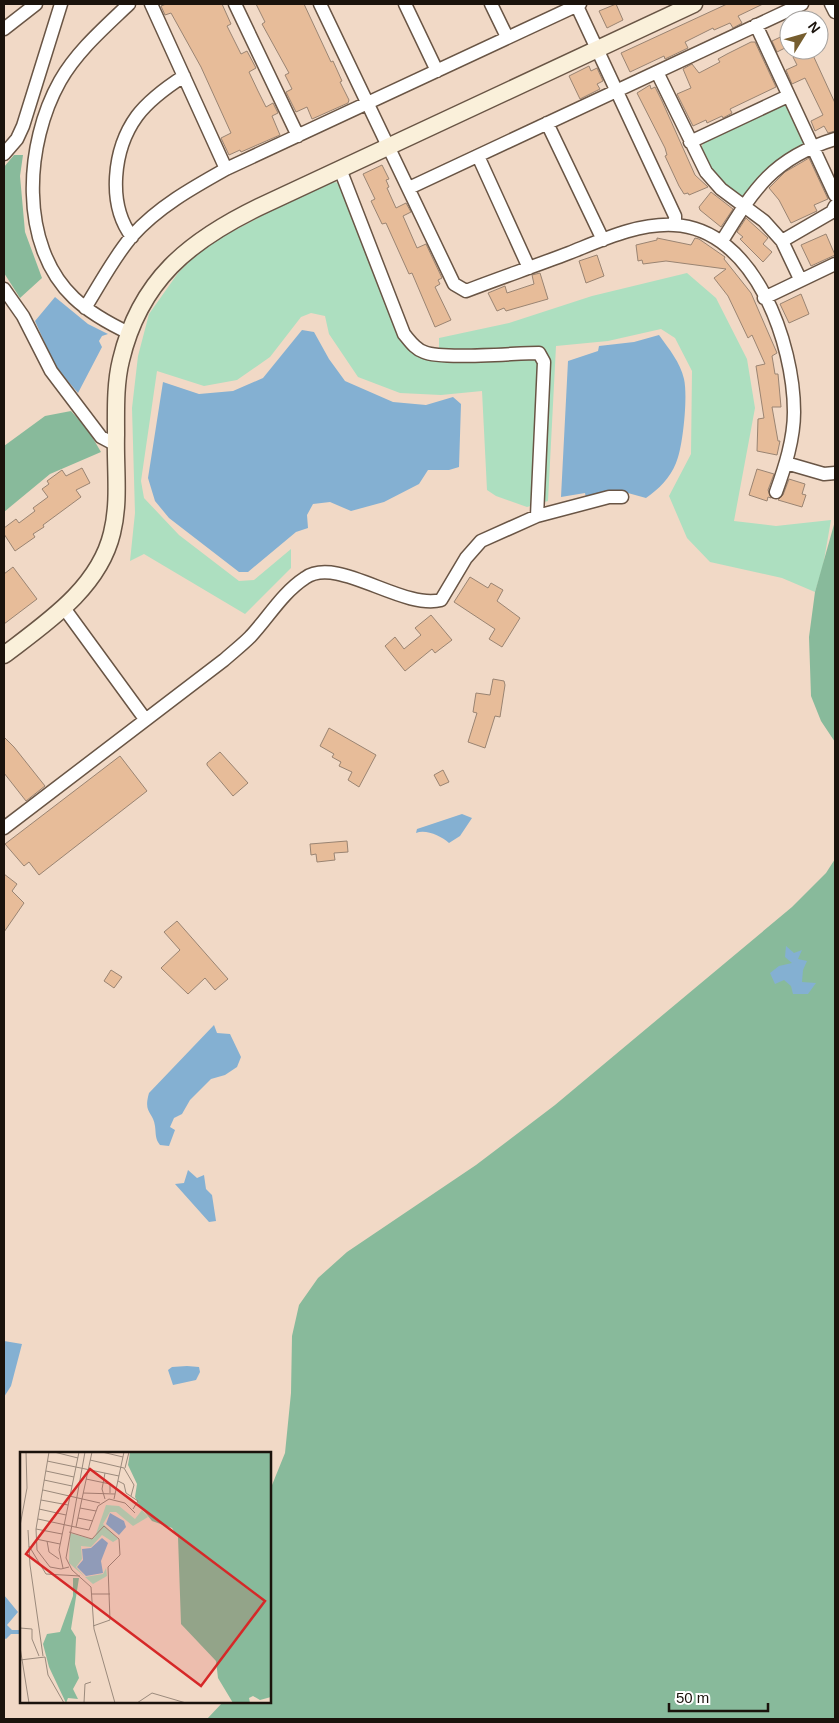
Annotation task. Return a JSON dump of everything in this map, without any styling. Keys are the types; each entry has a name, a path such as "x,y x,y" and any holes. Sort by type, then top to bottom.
{"street":[{"path":"4,29 36,4"},
{"path":"4,154 17,139 23,126 61,4"},
{"path":"129,4 82,52 61,79 47,108 36,143 32,179 34,210 42,245 53,271 73,297 85,308 129,333"},
{"path":"151,4 226,169"},
{"path":"235,4 298,136"},
{"path":"320,4 454,284 466,291 603,240 647,226 675,225 701,231 722,241 743,260 764,298 783,342 793,384 794,414 786,463 776,492"},
{"path":"405,4 437,71"},
{"path":"491,4 507,37"},
{"path":"85,308 132,237 157,213 185,192 226,169 578,4 675,216 675,225"},
{"path":"4,654 78,595 98,565 112,534 117,501 116,400 121,362 129,333 144,301 164,272 191,246 220,226 694,4"},
{"path":"409,188 802,4"},
{"path":"831,4 835,12"},
{"path":"756,25 835,195"},
{"path":"657,72 706,172 721,189 764,221 782,241 800,279"},
{"path":"132,237 124,227 117,203 116,171 125,141 137,117 164,89 184,76"},
{"path":"690,142 788,96"},
{"path":"547,123 603,240"},
{"path":"722,241 756,188 773,171 812,147 835,139"},
{"path":"478,156 529,268"},
{"path":"340,169 404,334 414,346 424,352 445,355 539,352 544,362 537,516"},
{"path":"782,241 832,212 835,206"},
{"path":"764,298 800,279 835,264"},
{"path":"4,289 24,316 51,371 101,437 116,445"},
{"path":"786,463 824,474 835,473"},
{"path":"4,828 250,638 285,596 306,576 328,572 400,595 434,602 441,600 466,558 481,541 537,516 609,497 622,497"},
{"path":"64,608 145,719"}],"green space":[{"path":"786,103 806,146 787,155 762,173 743,198 723,183 709,164 701,149 704,141"},
{"path":"14,155 23,155 20,176 25,232 42,278 20,298 4,273 4,167"},
{"path":"332,182 342,183 402,338 439,359 439,338 509,323 592,296 687,273 716,298 747,359 755,408 734,521 776,526 831,520 823,566 815,592 782,578 710,562 687,538 669,496 691,454 692,371 675,338 661,329 608,341 556,346 548,501 527,507 496,496 487,490 482,391 441,395 400,393 358,377 329,334 325,316 311,313 301,317 270,357 237,380 204,386 157,371 141,481 144,498 179,535 239,581 254,580 291,549 291,568 245,614 144,554 130,561 135,513 132,408 138,356 149,314 178,273 205,246 271,211"},
{"path":"71,411 88,430 101,452 50,474 4,512 4,446 45,416"},
{"path":"835,521 835,742 821,721 811,696 809,637 815,592"},
{"path":"835,859 835,1719 207,1719 222,1703 271,1703 271,1488 285,1453 291,1393 292,1336 299,1305 318,1278 347,1252 476,1165 555,1105 792,907 826,873"}],"water":[{"path":"55,297 88,324 108,334 102,336 99,341 102,347 78,393 55,366 35,321"},
{"path":"302,330 314,332 329,359 345,381 393,402 426,405 453,397 461,404 459,467 449,470 428,470 419,484 384,502 351,511 330,502 313,504 307,515 308,528 296,532 248,572 239,572 169,518 155,501 148,478 163,382 199,394 233,391 263,378"},
{"path":"659,335 680,367 685,387 683,434 679,456 671,474 660,487 646,498 617,490 586,498 585,493 561,497 568,361 598,351 599,346 634,342"},
{"path":"462,814 472,818 460,836 449,843 433,834 416,833 417,829"},
{"path":"786,946 794,953 802,950 798,959 807,961 803,970 802,982 816,983 808,994 793,994 791,986 784,980 775,984 770,973 779,966 792,963 785,957"},
{"path":"214,1025 217,1033 230,1034 241,1057 237,1067 225,1075 211,1079 190,1100 182,1114 174,1118 170,1127 175,1130 169,1146 160,1145 156,1138 154,1121 147,1105 149,1093"},
{"path":"188,1170 197,1178 204,1175 206,1189 212,1195 216,1221 209,1222 175,1184 184,1183"},
{"path":"4,1341 22,1344 11,1386 4,1397"},
{"path":"172,1367 199,1367 200,1372 196,1380 173,1385 168,1370"},
{"path":"4,1595 18,1612 7,1625 12,1630 19,1630 20,1634 11,1634 6,1639 4,1638"}],"building":[{"path":"166,4 222,4 231,24 227,26 241,54 247,51 256,68 249,72 266,107 273,103 278,113 272,116 280,135 241,152 240,150 229,155 221,138 231,133 201,67 171,13 165,15 161,6"},
{"path":"256,4 304,4 342,81 340,82 349,100 348,103 312,119 307,107 296,112 286,92 292,89 285,75 289,73 262,24 265,22"},
{"path":"616,4 623,20 607,28 599,11"},
{"path":"727,4 763,4 738,16 742,23 733,28 730,23 714,30 713,28 685,42 688,48 665,59 664,56 630,72 621,53"},
{"path":"779,38 779,51 777,52 772,41"},
{"path":"751,42 755,42 776,87 730,109 732,113 723,118 722,116 707,123 706,120 693,126 677,94 691,88 683,69 692,64 699,73 720,62 718,59"},
{"path":"794,60 815,60 835,103 835,131 828,133 824,126 815,131 811,121 823,115 805,78 792,84 786,70 797,65"},
{"path":"589,66 591,71 597,68 603,81 597,84 600,89 580,99 569,76"},
{"path":"650,85 651,89 655,87 662,101 695,175 708,187 689,195 688,193 684,194 679,186 665,156 667,155 665,148 637,93"},
{"path":"809,158 828,199 814,205 817,211 791,223 779,200 769,188 785,172"},
{"path":"382,165 389,179 386,180 389,187 387,188 396,208 406,203 411,212 403,216 417,248 426,244 442,278 438,280 440,284 435,287 451,320 435,327 412,273 409,274 386,223 382,224 371,201 375,199 363,174"},
{"path":"711,192 733,209 721,227 700,210 699,207"},
{"path":"746,218 768,238 763,244 772,252 763,262 740,239 743,237 737,232"},
{"path":"826,234 835,255 811,266 801,245"},
{"path":"657,238 691,245 695,238 699,239 725,257 724,259 751,293 777,353 772,356 775,374 778,374 781,407 772,407 778,441 780,441 777,455 757,451 758,419 764,418 756,366 765,364 752,335 748,338 728,296 714,278 726,269 666,261 643,264 642,260 638,261 636,245 657,240"},
{"path":"597,255 604,276 586,283 579,261"},
{"path":"540,273 548,299 506,311 504,308 497,311 488,293 505,286 507,293 534,284 532,275"},
{"path":"801,294 809,314 789,323 780,304"},
{"path":"82,468 90,483 76,490 81,497 43,525 44,527 33,534 35,537 15,551 4,534 4,528 16,519 19,523 35,511 33,508 48,497 42,489 49,484 47,481 62,470 66,476"},
{"path":"757,469 774,474 768,490 771,498 768,497 767,501 749,495"},
{"path":"789,479 805,484 802,494 806,495 802,507 778,500 783,495"},
{"path":"13,567 37,599 4,624 4,574"},
{"path":"470,577 488,588 491,583 503,590 497,601 520,618 502,647 489,639 495,629 454,602"},
{"path":"431,615 452,640 435,653 432,649 405,671 385,646 395,637 404,649 421,635 415,628"},
{"path":"493,679 504,681 505,685 500,717 495,716 485,748 468,742 477,713 473,712 476,693 490,695"},
{"path":"329,728 376,755 359,787 348,780 352,772 339,766 341,762 332,757 334,754 320,746"},
{"path":"4,737 45,786 26,801 4,773"},
{"path":"220,752 248,783 233,796 207,765"},
{"path":"120,756 147,791 39,875 29,862 24,866 5,844"},
{"path":"443,770 449,782 440,786 434,775"},
{"path":"347,841 348,852 334,853 335,860 317,862 316,854 311,855 310,844"},
{"path":"4,874 17,884 12,891 24,903 4,932"},
{"path":"177,921 228,979 215,990 205,978 188,994 161,968 180,950 164,932"},
{"path":"111,970 122,977 114,988 104,981"}]}
